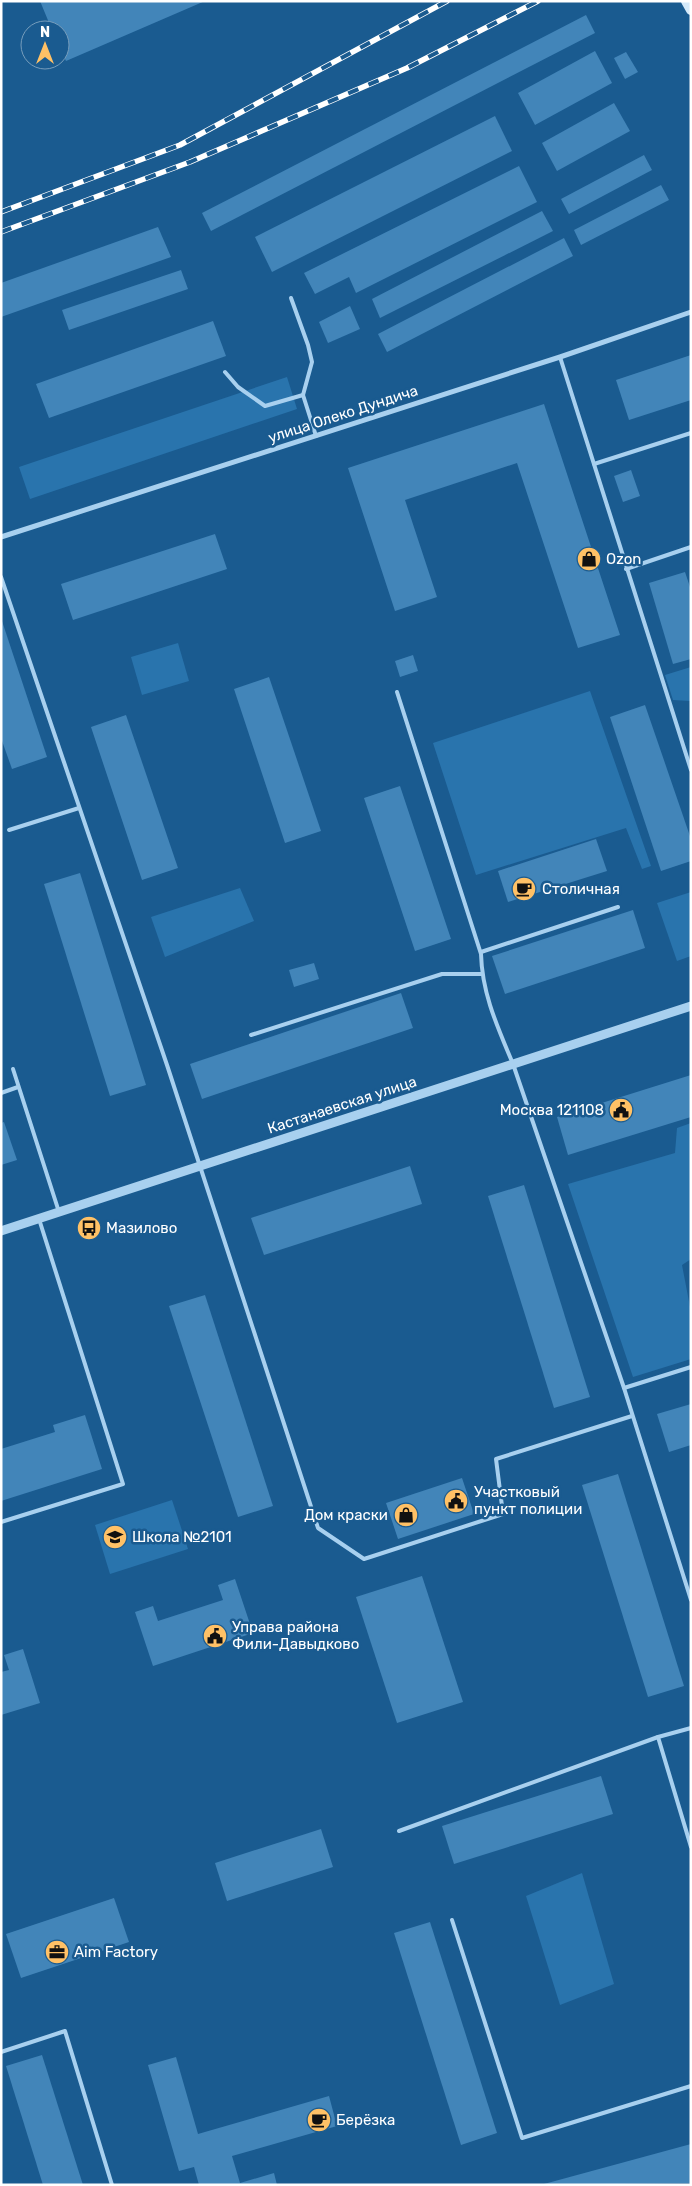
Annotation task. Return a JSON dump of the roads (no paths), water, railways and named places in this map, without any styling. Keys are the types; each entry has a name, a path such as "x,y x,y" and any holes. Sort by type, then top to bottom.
{"main road":[{"path":"686,1 691,10"}],"street":[{"name":"улица Олеко Дундича","path":"1,537 560,357 691,312"},
{"name":"Кастанаевская улица","path":"1,1231 691,1006"}],"lane":[{"path":"291,298 312,362 303,395 316,436"},
{"path":"560,357 691,770"},
{"path":"225,372 238,387 265,406 303,395"},
{"path":"594,464 691,432"},
{"path":"626,569 691,547"},
{"path":"1,577 200,1166 318,1528 364,1558 503,1514 496,1459 632,1416"},
{"path":"397,692 481,952 482,974 491,1013 513,1064 624,1388 691,1600"},
{"path":"9,830 79,808"},
{"path":"481,952 618,907"},
{"path":"251,1035 442,974 482,974"},
{"path":"13,1069 59,1212"},
{"path":"1,1093 18,1087"},
{"path":"1,1522 123,1484 38,1219"},
{"path":"624,1388 691,1367"},
{"path":"399,1831 658,1737 691,1728"},
{"path":"658,1737 691,1847"},
{"path":"452,1920 522,2138 691,2086"},
{"path":"1,2052 65,2031 112,2185"}],"railway":[{"path":"1,212 180,145 447,1"},
{"path":"1,232 190,162 407,68 538,1"}],"place":[{"name":"Ozon","path":"589,559"},
{"name":"Столичная","path":"524,889"},
{"name":"Москва 121108","path":"621,1110"},
{"name":"Мазилово","path":"89,1228"},
{"name":"Участковый пункт полиции","path":"456,1501"},
{"name":"Дом краски","path":"406,1515"},
{"name":"Школа №2101","path":"115,1537"},
{"name":"Управа района Фили-Давыдково","path":"215,1636"},
{"name":"Aim Factory","path":"57,1952"},
{"name":"Берёзка","path":"319,2120"}]}
